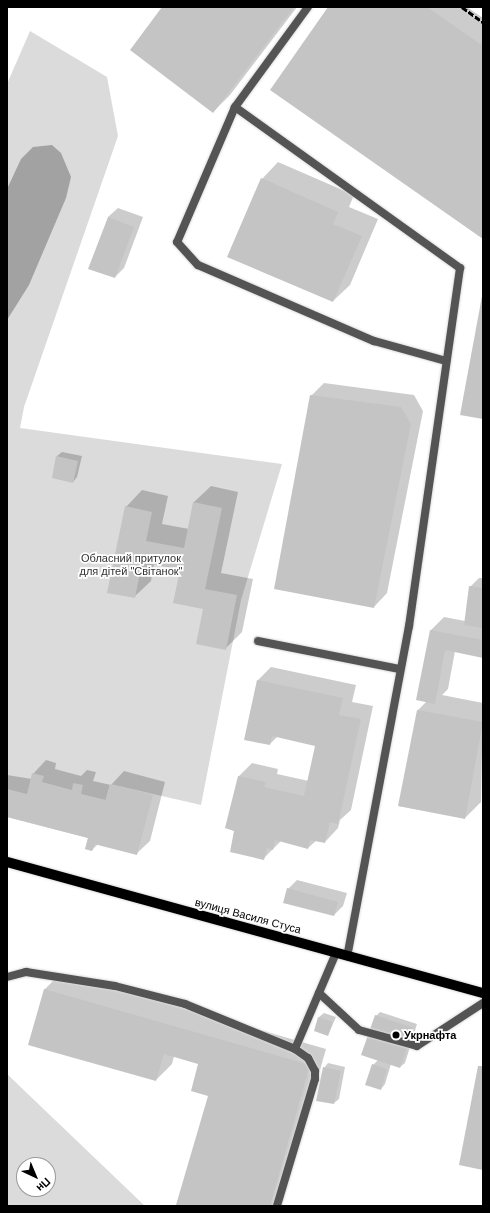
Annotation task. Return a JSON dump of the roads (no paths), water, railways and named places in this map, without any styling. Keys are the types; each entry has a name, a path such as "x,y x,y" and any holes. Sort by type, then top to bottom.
{"main road":[{"name":"вулиця Василя Стуса","path":"7,862 483,994"}],"lane":[{"path":"308,7 235,106 177,242 198,265 374,341 446,361"},
{"path":"235,106 460,268 409,626 399,669 356,915 346,956"},
{"path":"258,641 399,669"},
{"path":"295,1049 336,953"},
{"path":"7,977 26,972 115,986 185,1004 295,1049 313,1064 314,1079 277,1206"},
{"path":"319,993 359,1030 417,1046 483,1003"}],"railway":[{"path":"462,7 483,22"}],"place":[{"name":"Укрнафта","path":"396,1035"}],"park label":[{"name":"Обласний притулок для дітей \"Світанок\"","path":"131,565"}]}
